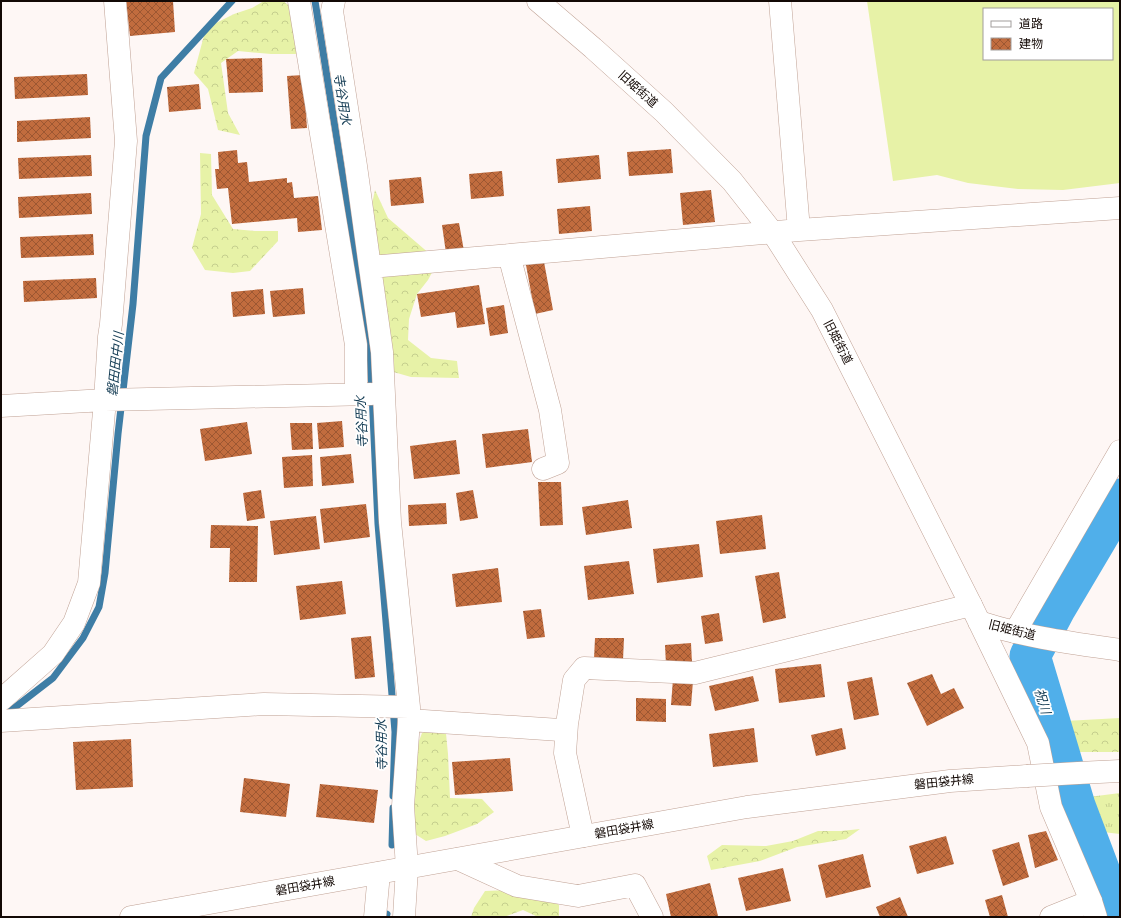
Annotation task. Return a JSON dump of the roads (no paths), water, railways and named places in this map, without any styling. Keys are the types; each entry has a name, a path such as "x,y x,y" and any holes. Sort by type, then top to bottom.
{"street":[{"path":"1,700 53,654 74,623 89,583 126,142 115,1"},
{"path":"299,1 356,345 356,394"},
{"path":"334,1 332,11 356,166 382,352 390,522 409,714 403,806 407,868 404,917"},
{"name":"旧姫街道","path":"538,1 664,112 732,181 772,233 822,310 975,614 1000,629 1061,642 1120,650"},
{"path":"780,1 799,230"},
{"path":"370,267 799,230 1120,208"},
{"path":"509,255 550,410 558,463 543,469"},
{"path":"1,406 105,400 384,393"},
{"path":"1015,632 1120,451"},
{"path":"583,836 566,753 567,724 574,680 584,668 695,673 975,614 1038,743 1051,807 1094,909 1051,917"},
{"path":"1,722 264,704 409,714 560,730 567,724"},
{"name":"磐田袋井線","path":"131,917 747,807 950,781 1120,770"},
{"path":"458,858 517,886 578,896 635,885 652,917"},
{"path":"375,917 379,873"}],"waterway":[{"name":"磐田田中川","path":"5,715 53,678 83,638 99,607 105,573 118,434 133,304 146,136 161,78 232,1"},
{"name":"寺谷用水","path":"315,1 370,349 378,524 395,732 393,796"},
{"name":"祝川","path":"1117,917 1075,806 1030,656 1056,607 1120,499"},
{"name":"寺谷用水","path":"392,845 393,808"}]}
